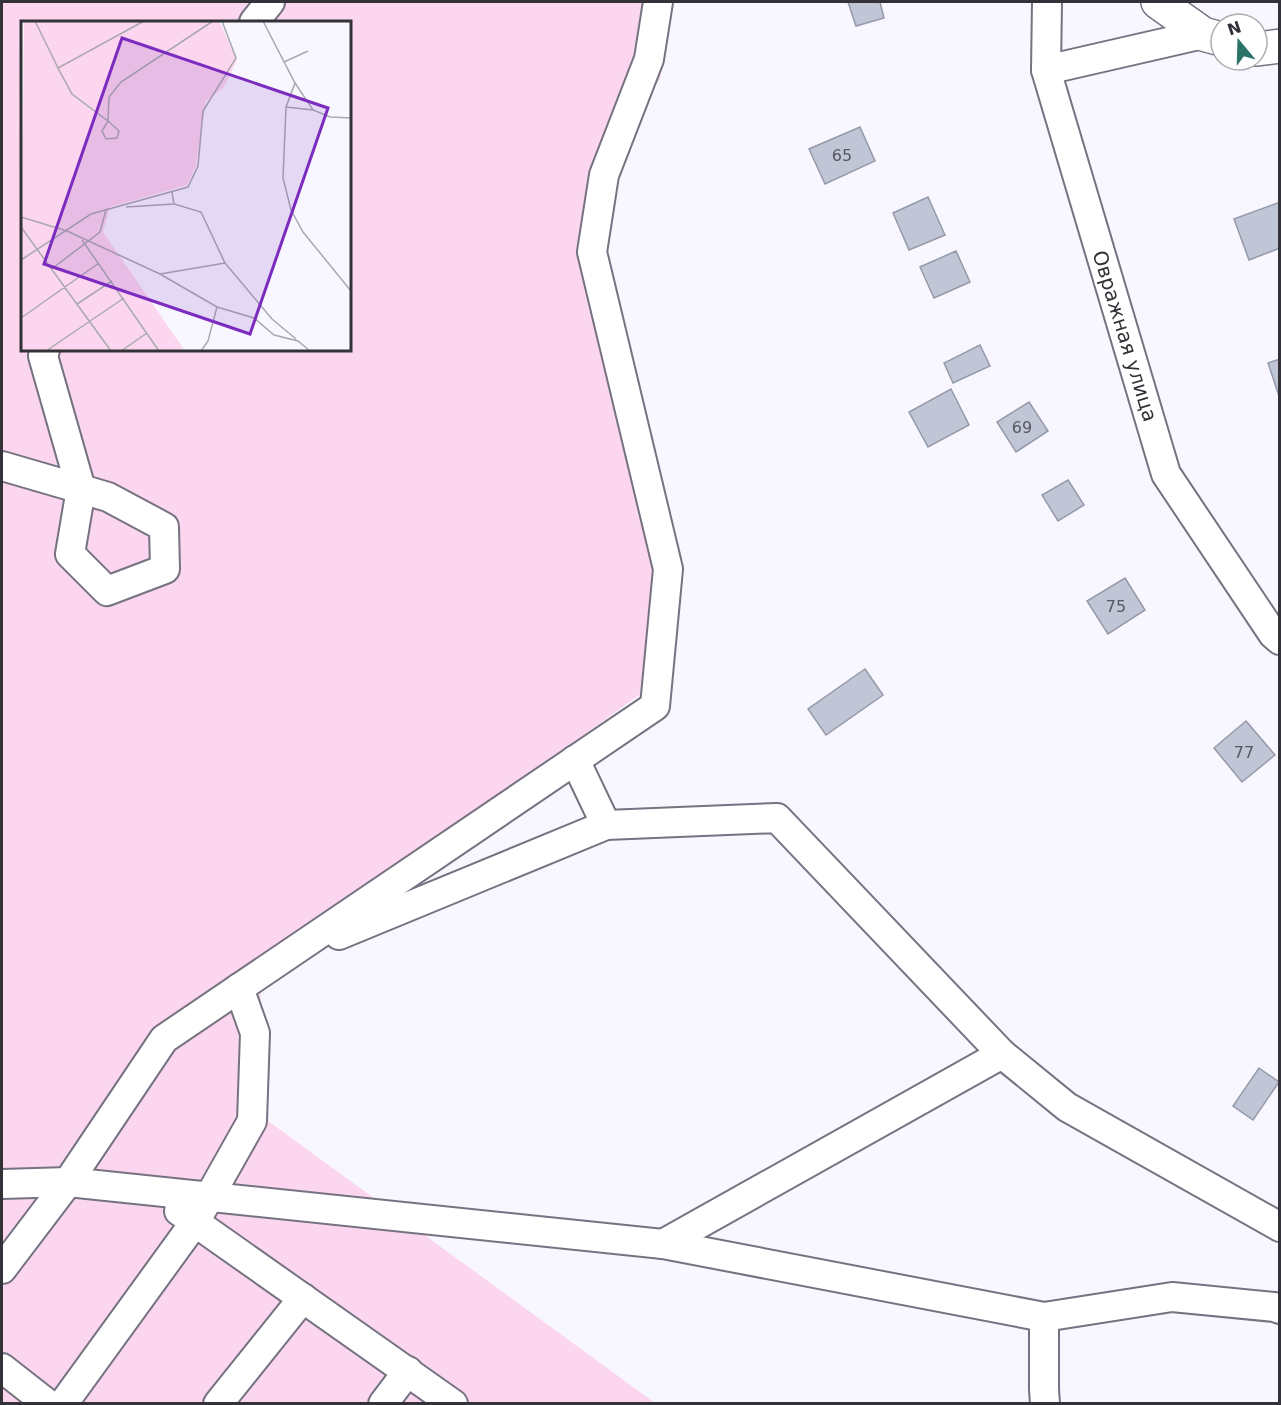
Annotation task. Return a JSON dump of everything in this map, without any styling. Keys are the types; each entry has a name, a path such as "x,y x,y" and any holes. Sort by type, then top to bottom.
{"main road":[{"path":"1158,2 1209,35"}],"street":[{"path":"255,21 270,2"},
{"path":"2,1269 68,1182 164,1039 655,706 668,569 592,252 604,175 649,59 658,2"},
{"name":"Овражная улица","path":"1047,2 1046,70 1166,474 1273,634 1280,640"},
{"path":"1046,70 1209,38"},
{"path":"2,466 81,489 43,356 45,351"},
{"path":"575,760 606,825"},
{"path":"283,958 606,825 777,818 1002,1054 1067,1107 1280,1227"},
{"path":"63,1404 195,1222 252,1121 255,1033 239,988"},
{"path":"663,1244 1002,1054"},
{"path":"2,1184 68,1182 663,1244 1044,1317 1172,1298 1280,1309"},
{"path":"150,1191 453,1404"},
{"path":"218,1404 303,1298"},
{"path":"1044,1317 1045,1404"},
{"path":"2,1368 48,1404"},
{"path":"383,1404 408,1371"}],"shaded area":[{"path":"2,2 669,2 660,79 586,190 658,573 642,693 260,967 264,1118 655,1403 2,1404"}],"building":[{"path":"848,2 880,2 884,18 856,26"},
{"path":"860,127 875,161 825,184 809,149"},
{"path":"928,197 945,235 909,250 893,213"},
{"path":"1280,202 1280,248 1249,260 1234,219"},
{"path":"956,251 970,282 934,298 920,267"},
{"path":"980,345 990,366 953,383 944,363"},
{"path":"1280,359 1280,399 1268,363"},
{"path":"951,389 969,425 928,447 909,412"},
{"path":"1029,402 1048,431 1016,452 997,422"},
{"path":"1068,480 1084,505 1058,521 1042,495"},
{"path":"1125,578 1145,610 1108,634 1087,601"},
{"path":"865,669 883,695 826,735 808,709"},
{"path":"1246,721 1275,755 1242,782 1214,748"},
{"path":"1259,1068 1279,1082 1253,1120 1233,1106"}]}
